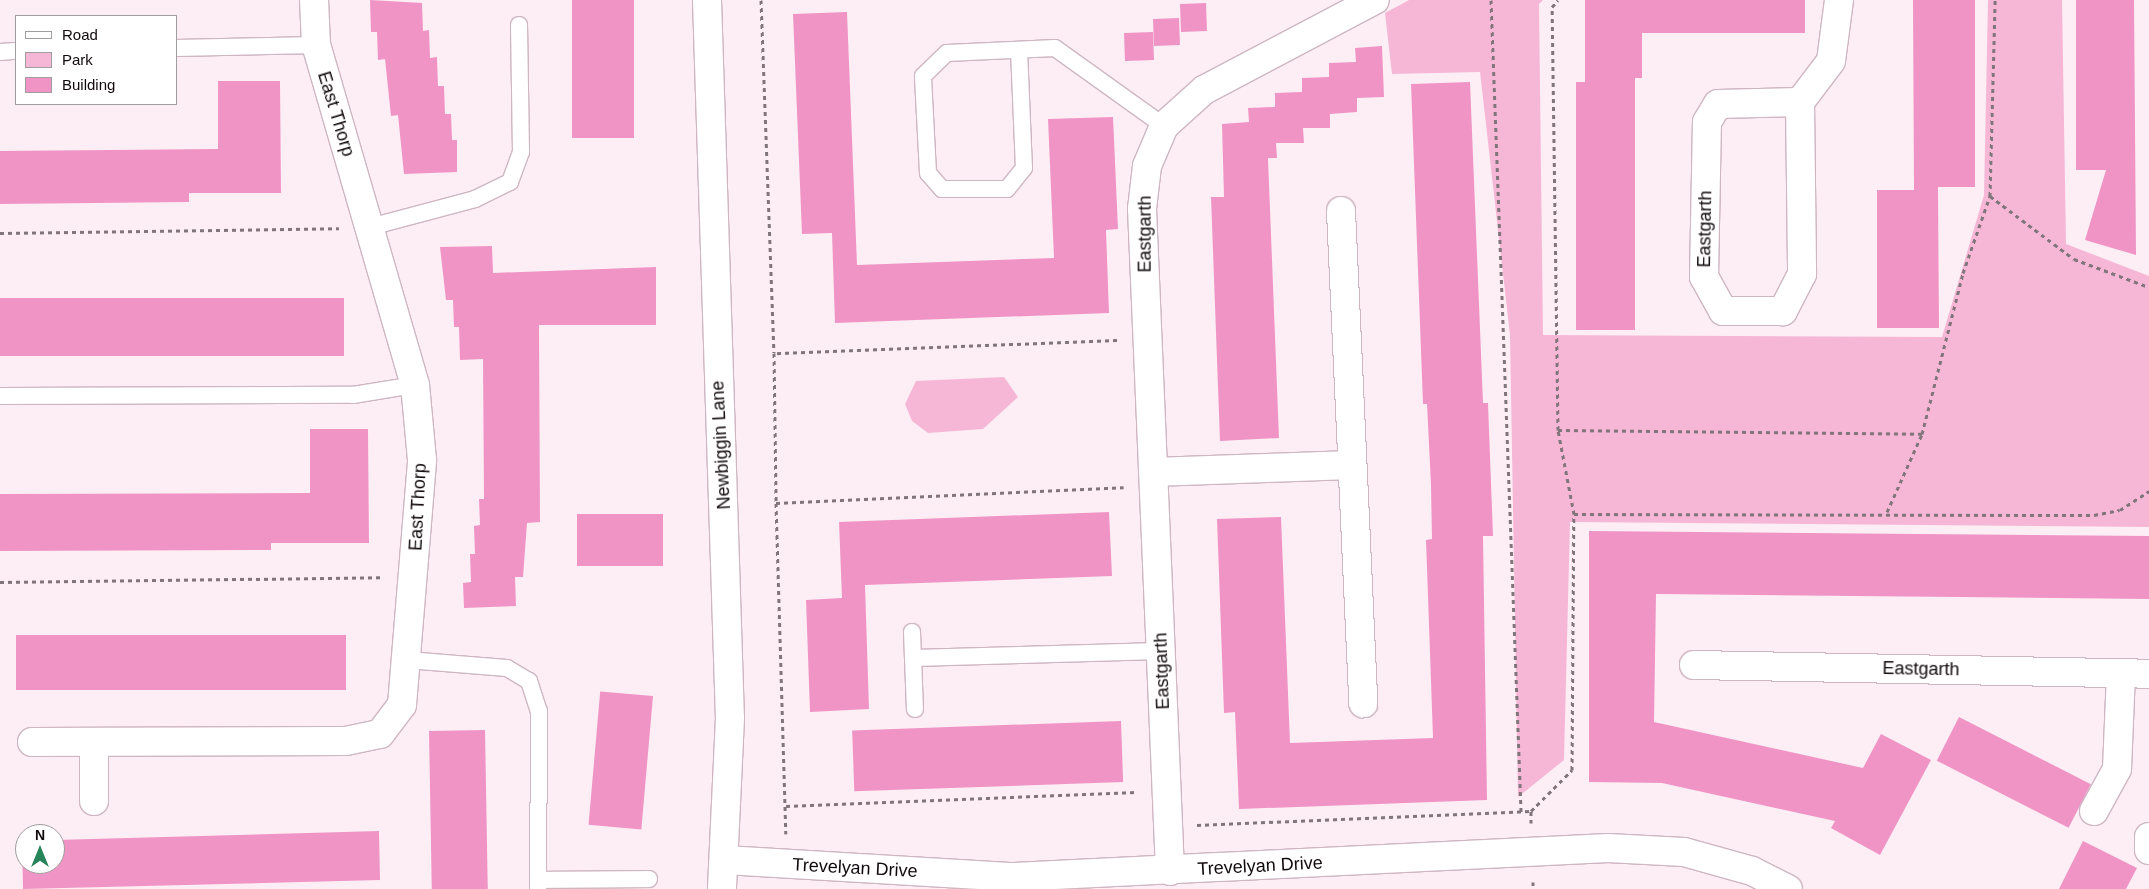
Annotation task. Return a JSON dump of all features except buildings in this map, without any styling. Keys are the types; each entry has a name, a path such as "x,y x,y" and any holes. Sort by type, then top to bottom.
{"street":[{"name":"East Thorp","path":"32,742 346,740 380,734 402,705 414,577 422,460 415,385 316,45 314,0"},
{"name":"Newbiggin Lane","path":"707,0 730,718 725,860 722,889"},
{"name":"Eastgarth","path":"1170,870 1142,209 1148,166 1164,126 1204,90 1375,0"},
{"path":"1800,102 1831,61 1840,0"},
{"name":"Eastgarth","path":"1800,102 1802,274 1784,311 1723,311 1704,277 1707,122 1718,104 1800,102"},
{"path":"1342,211 1362,704"},
{"path":"1153,479 1352,465"},
{"name":"Eastgarth","path":"1694,664 2149,674"},
{"path":"2094,811 2117,769 2121,673"},
{"path":"94,742 94,801"},
{"path":"2149,837 2149,850"},
{"name":"Trevelyan Drive","path":"725,860 1014,883 1170,870 1608,848 1684,852 1752,870 1788,889"}],"lane":[{"path":"370,227 475,199 510,182 521,152 519,25"},
{"path":"178,48 316,45"},
{"path":"1019,50 1024,168 1007,188 942,189 928,173 923,76 947,53 1055,48 1164,126"},
{"path":"0,52 15,52"},
{"path":"0,396 353,394 415,385"},
{"path":"912,632 916,708"},
{"path":"913,658 1161,651"},
{"path":"407,660 507,668 530,681 538,711 538,884 649,879"}],"path":[{"path":"761,0 774,353 776,502 787,864"},
{"path":"1491,0 1521,811"},
{"path":"1533,853 1531,811 1572,770 1574,514 1558,430 1552,7 1558,0"},
{"path":"1887,512 1922,434 1963,273 1990,196 1995,0"},
{"path":"1990,196 2074,259 2149,287"},
{"path":"0,233 370,227"},
{"path":"774,353 1148,339"},
{"path":"1558,430 1922,434"},
{"path":"776,502 1153,479"},
{"path":"1574,514 1887,512 2094,515 2120,510 2149,491"},
{"path":"0,582 414,577"}],"green space":[{"path":"1409,0 1543,0 1539,4 1543,335 1942,337 1984,195 1988,0 2062,0 2066,244 2149,276 2149,527 1570,522 1564,760 1518,797 1510,335 1480,72 1392,74 1385,13"},
{"path":"1004,377 1018,397 983,429 928,433 912,421 905,404 916,381"}]}
